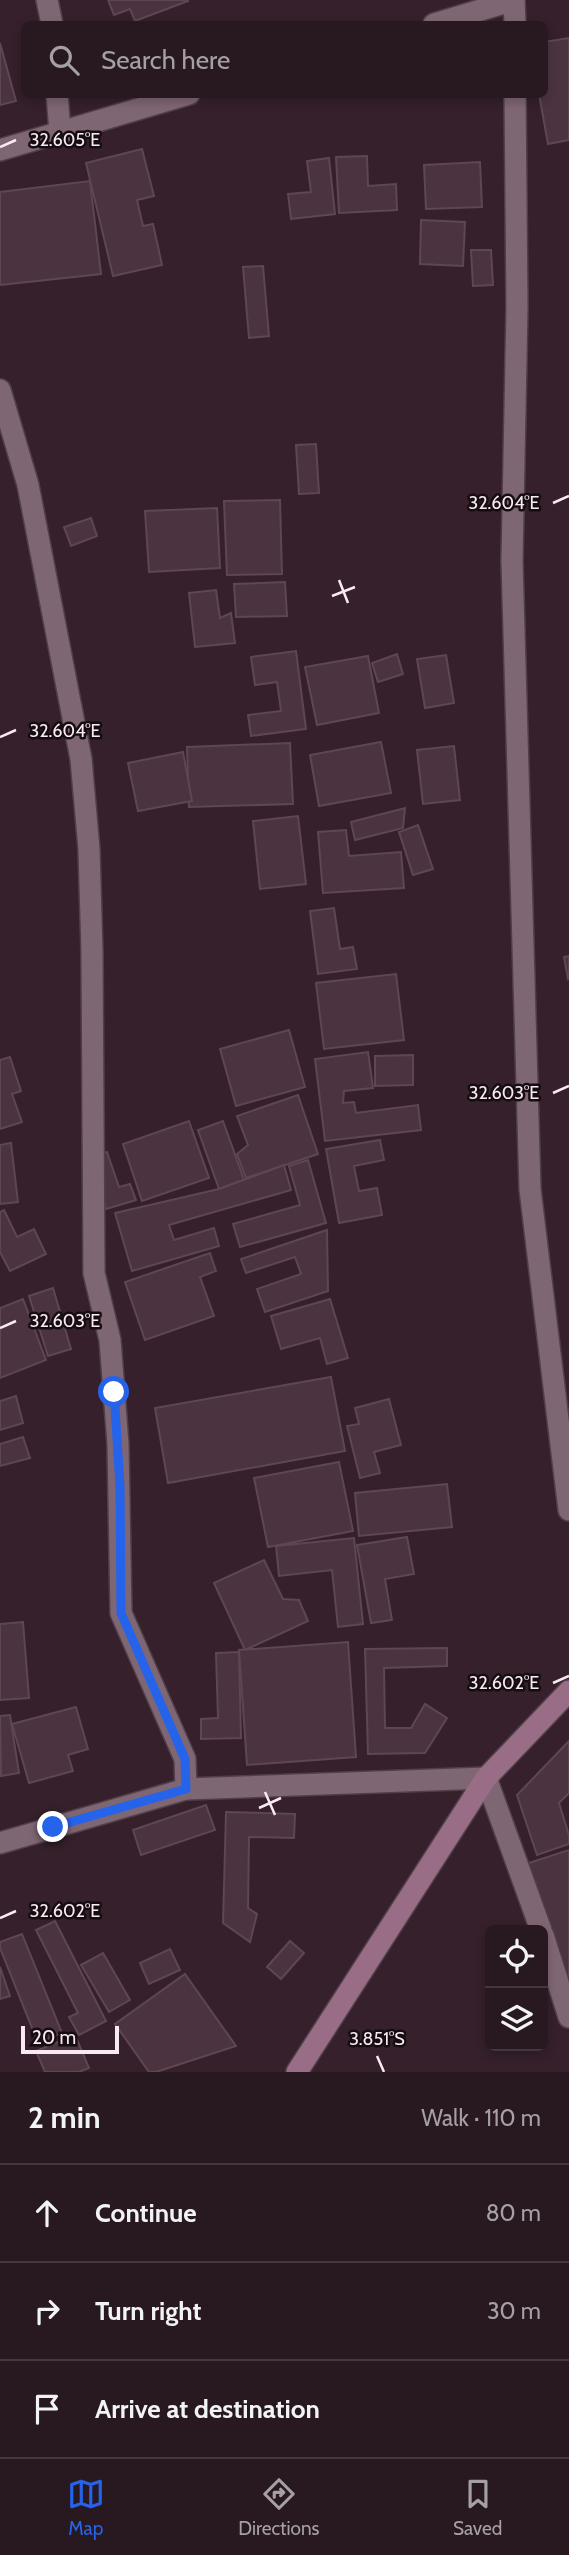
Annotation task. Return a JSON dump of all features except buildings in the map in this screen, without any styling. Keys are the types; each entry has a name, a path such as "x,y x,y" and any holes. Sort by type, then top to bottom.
{"street":[{"path":"47,0 51,21"},
{"path":"444,21 514,0 515,21"},
{"path":"57,98 60,132"},
{"path":"0,150 175,98"},
{"path":"515,98 517,307 512,561 530,1189 569,1510"},
{"path":"0,390 28,485 81,759 89,849 92,952 94,1273 110,1340 120,1485 121,1613 185,1759 186,1789"},
{"path":"297,2072 486,1778 569,1691"},
{"path":"0,1843 186,1789 486,1778"},
{"path":"486,1778 539,1925"},
{"path":"548,1952 569,2017"}],"route":[{"path":"53,1827 186,1789 185,1759 121,1613 120,1485 114,1392"}]}
